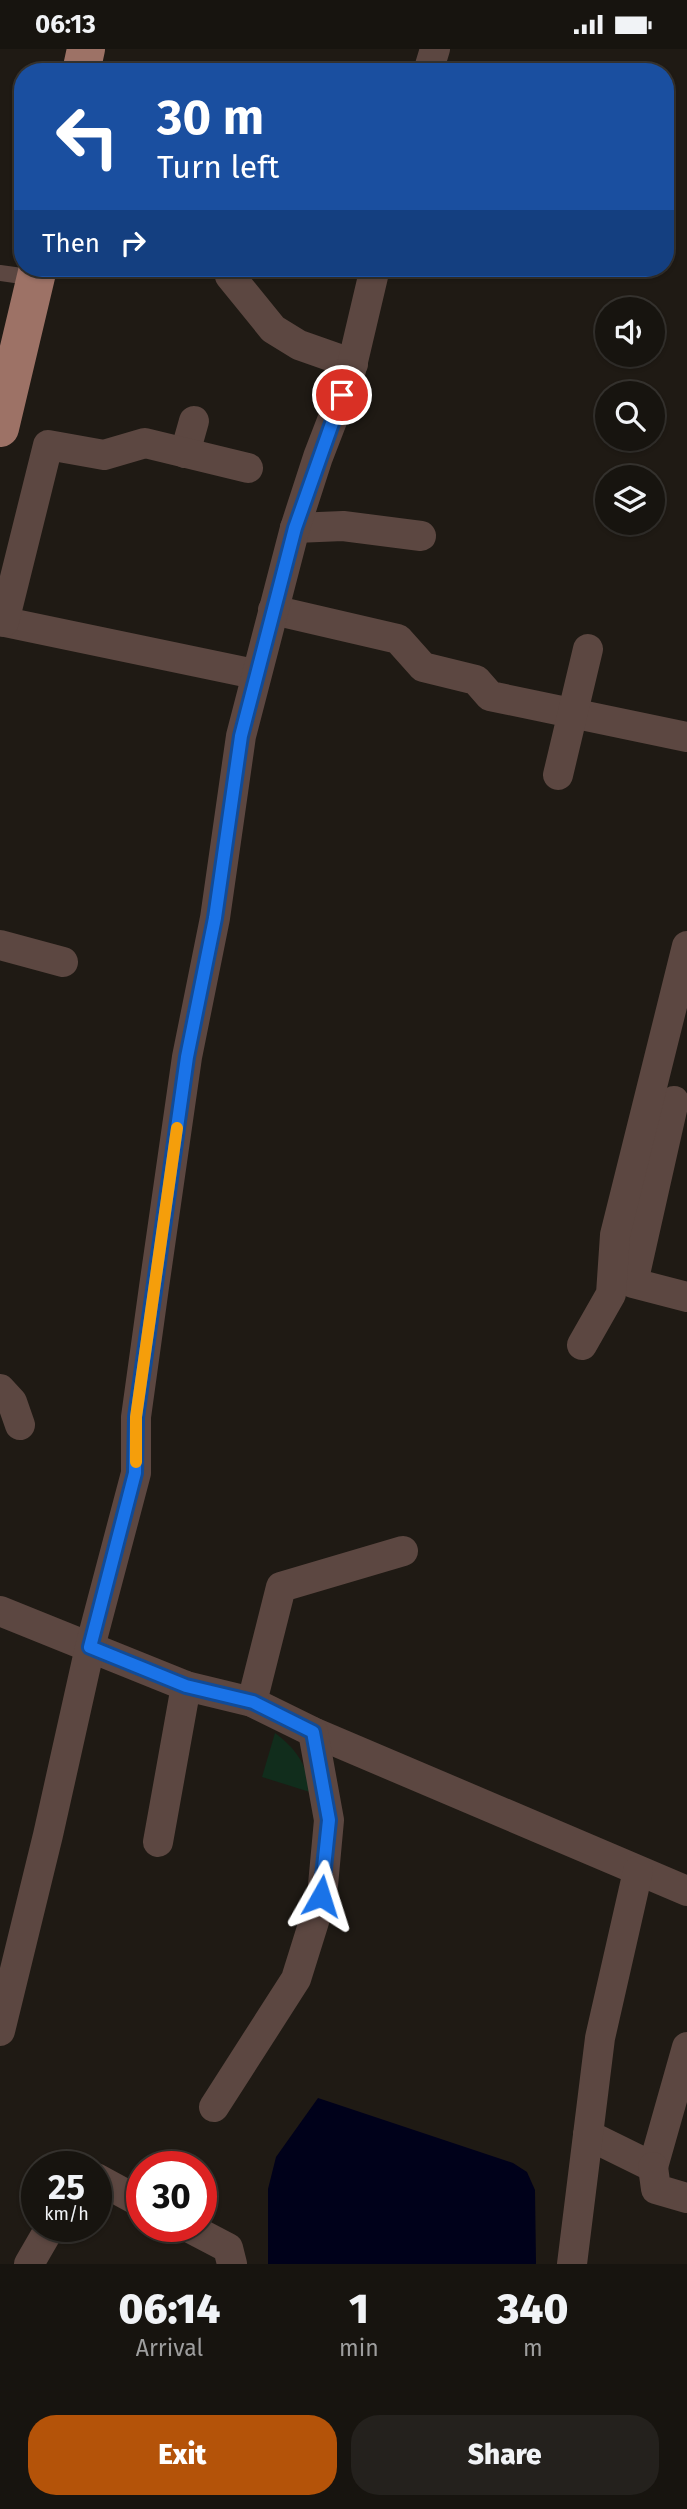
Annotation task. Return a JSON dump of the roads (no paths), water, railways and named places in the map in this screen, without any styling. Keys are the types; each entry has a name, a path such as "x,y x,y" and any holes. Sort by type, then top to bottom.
{"main road":[{"path":"0,428 9,342 24,277"}],"street":[{"path":"231,277 273,329 299,345 353,364"},
{"path":"0,2031 90,1647 135,1473 136,1417 187,1057 215,918 241,736 295,528 353,364 373,277"},
{"path":"186,453 194,421"},
{"path":"248,468 145,443 104,455 48,445 2,622 255,674"},
{"path":"295,528 343,526 421,536"},
{"path":"273,610 398,639 423,667 475,680 490,696 687,737"},
{"path":"558,775 588,649"},
{"path":"0,945 63,962"},
{"path":"582,1345 611,1294 615,1235 687,946"},
{"path":"674,1101 632,1283 687,1297"},
{"path":"0,1389 12,1402 20,1426"},
{"path":"253,1702 281,1587 404,1551"},
{"path":"0,1611 186,1686 253,1702 313,1732 687,1891"},
{"path":"158,1842 186,1686"},
{"path":"214,2107 296,1979 321,1896 329,1820 313,1732"},
{"path":"572,2264 600,2038 638,1871"},
{"path":"687,2047 653,2167 656,2189 687,2198"},
{"path":"588,2135 653,2167"},
{"path":"29,2264 42,2242"},
{"path":"217,2242 228,2248 232,2264"}],"water":[{"path":"318,2098 513,2163 527,2172 535,2190 536,2264 268,2264 268,2189 276,2157"}]}
